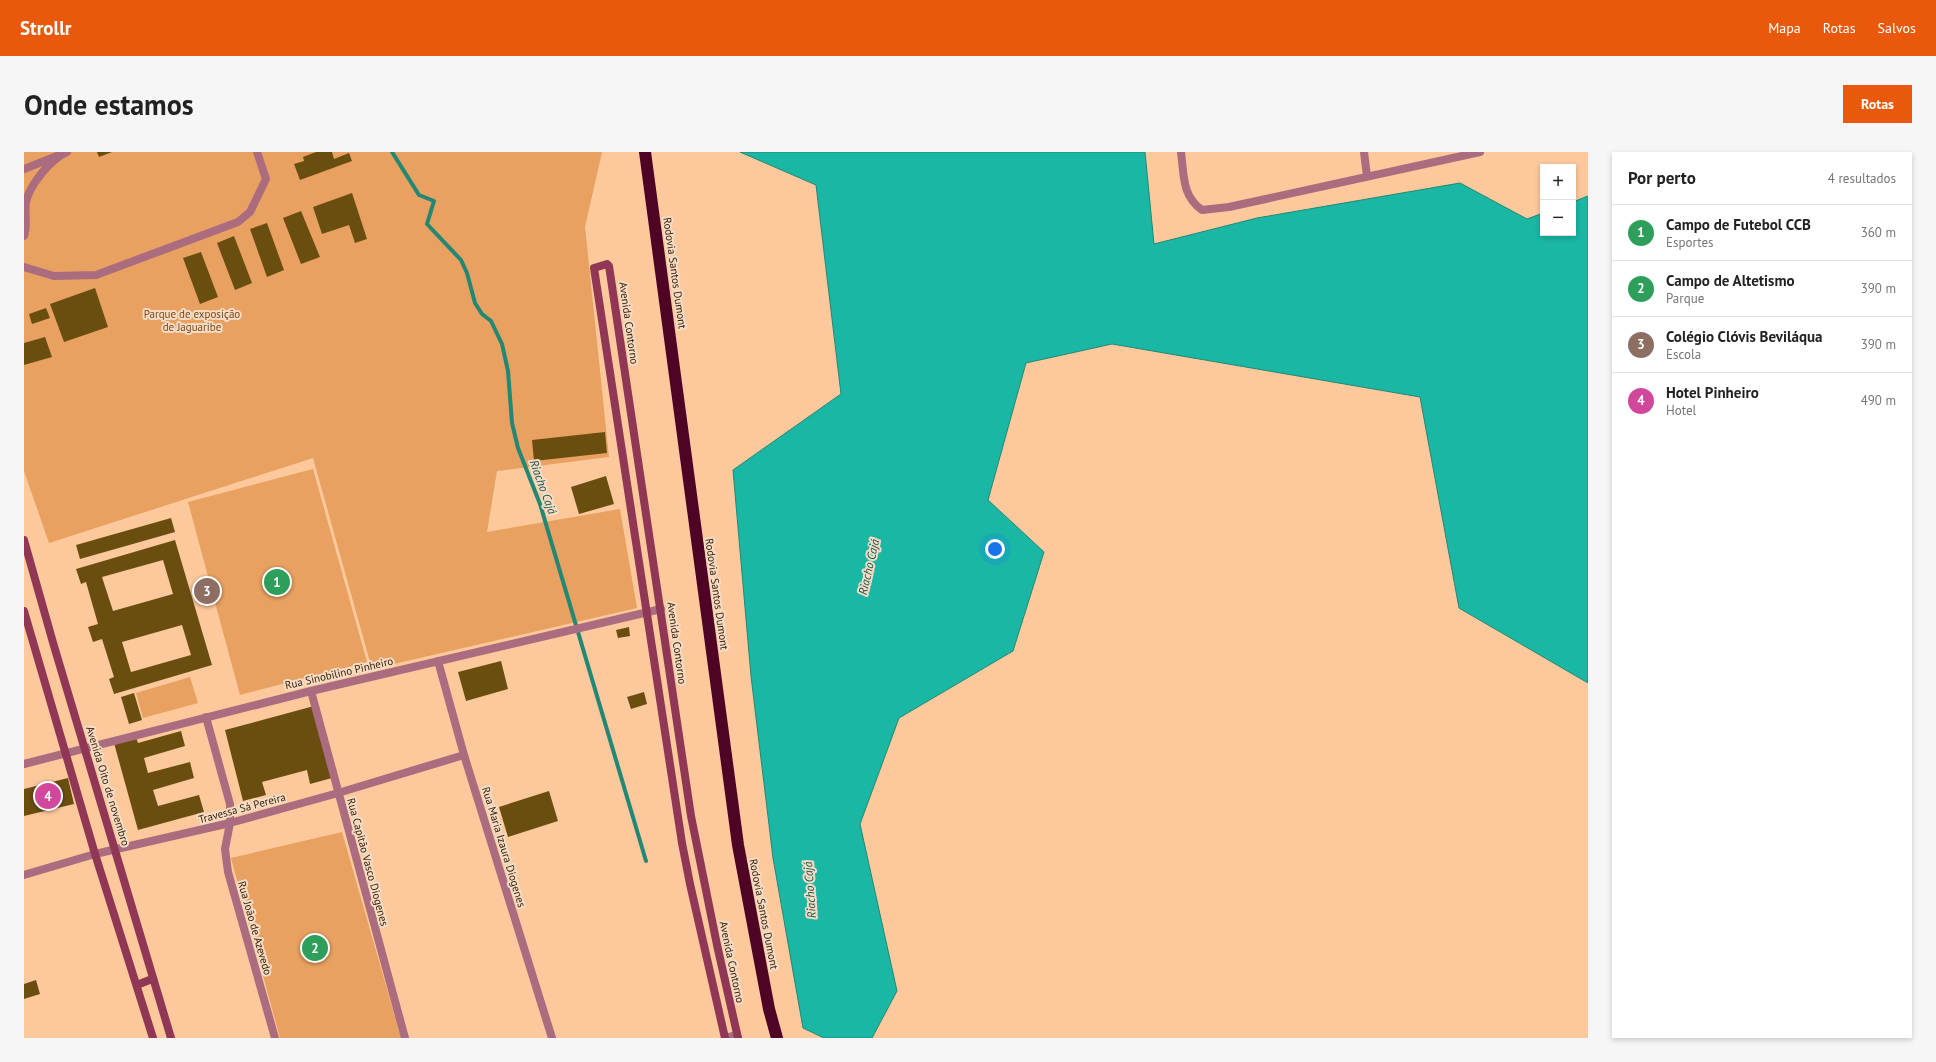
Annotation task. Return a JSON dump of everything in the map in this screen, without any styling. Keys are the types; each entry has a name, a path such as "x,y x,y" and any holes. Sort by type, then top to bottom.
{"highway":[{"name":"Rodovia Santos Dumont","path":"646,152 738,845 769,1009 777,1038"}],"street":[{"path":"24,267 54,276 96,275 238,222 250,212 266,178 258,152"},
{"path":"1181,152 1185,185 1190,199 1202,210 1229,207 1480,152"},
{"path":"1364,152 1367,176"},
{"path":"24,169 65,153"},
{"path":"24,236 26,231 26,203 32,187 44,171 65,153"},
{"name":"Avenida Contorno","path":"620,434 594,268 607,264 610,266 691,816 717,945 738,1037"},
{"path":"634,432 620,434 683,850 725,1038 738,1037"},
{"name":"Avenida Oito de novembro","path":"24,540 27,558 116,850 152,979 171,1038"},
{"name":"Rua Sinobilino Pinheiro","path":"24,764 66,752 311,691 661,609"},
{"path":"24,611 95,854 153,1038"},
{"name":"Rua Maria Izaura Diogenes","path":"438,661 464,755 552,1038"},
{"name":"Rua Capitão Vasco Diogenes","path":"311,691 405,1038"},
{"name":"Rua João de Azevedo","path":"206,717 230,804 230,823 225,849 228,872 275,1038"},
{"name":"Travessa Sá Pereira","path":"24,875 95,854 230,823 338,793 464,755"},
{"path":"137,985 152,979"}],"green space":[{"name":"Parque de exposição de Jaguaribe","path":"24,152 602,152 585,227 609,457 497,471 487,532 620,509 637,608 372,669 313,458 49,543 24,471"},
{"path":"313,469 367,662 240,695 188,502"},
{"path":"190,677 198,703 143,718 136,693"},
{"path":"342,832 401,1038 280,1038 231,858"}],"water":[{"path":"740,152 1145,152 1154,244 1257,218 1460,183 1527,219 1540,214 1540,236 1576,236 1576,201 1588,196 1588,683 1459,608 1420,397 1112,344 1026,363 988,500 1044,552 1013,651 899,718 860,824 897,991 872,1038 824,1038 803,1028 773,858 751,676 733,470 841,394 816,185"}],"building":[{"path":"97,152 112,152 99,157"},
{"path":"316,152 332,152 334,159 349,153 352,161 300,180 294,164 304,161 303,157"},
{"path":"352,193 367,239 355,243 349,225 322,234 313,207"},
{"path":"301,211 320,257 301,264 283,218"},
{"path":"267,223 284,270 267,277 250,229"},
{"path":"234,236 252,283 235,290 217,243"},
{"path":"201,252 218,297 200,304 183,258"},
{"path":"95,288 108,327 64,342 50,304"},
{"path":"46,308 50,318 32,324 29,314"},
{"path":"45,337 52,357 24,365 24,343"},
{"path":"605,432 607,453 534,461 532,440"},
{"path":"606,476 614,504 579,514 571,487"},
{"path":"171,518 175,532 80,559 76,545"},
{"path":"175,540 212,665 114,694 109,679 114,677 102,639 93,642 88,627 98,624 86,582 81,584 76,569","holes":["163,560 173,594 113,611 102,577","182,625 191,655 131,672 122,642"]},
{"path":"629,627 630,636 618,638 616,630"},
{"path":"501,661 508,689 466,701 458,672"},
{"path":"644,692 647,704 631,709 627,697"},
{"path":"134,693 142,720 129,724 121,697"},
{"path":"314,706 332,778 310,784 307,770 262,782 266,795 243,801 225,730"},
{"path":"181,731 185,746 144,758 148,773 190,762 194,778 153,790 158,806 199,795 204,812 138,830 114,743 136,737 138,743"},
{"path":"68,778 74,804 24,816 24,789"},
{"path":"549,791 558,821 508,837 499,807"},
{"path":"36,980 40,994 24,999 24,984"}],"waterway":[{"name":"Riacho Cajá","path":"392,152 419,195 434,201 427,224 461,260 467,273 475,303 482,314 491,321 502,344 508,371 512,423 518,448 540,504 646,861"}],"place":[{"name":"Campo de Futebol CCB","path":"277,582"},
{"name":"Colégio Clóvis Beviláqua","path":"207,591"},
{"name":"Hotel Pinheiro","path":"48,796"},
{"name":"Campo de Altetismo","path":"315,948"}]}
